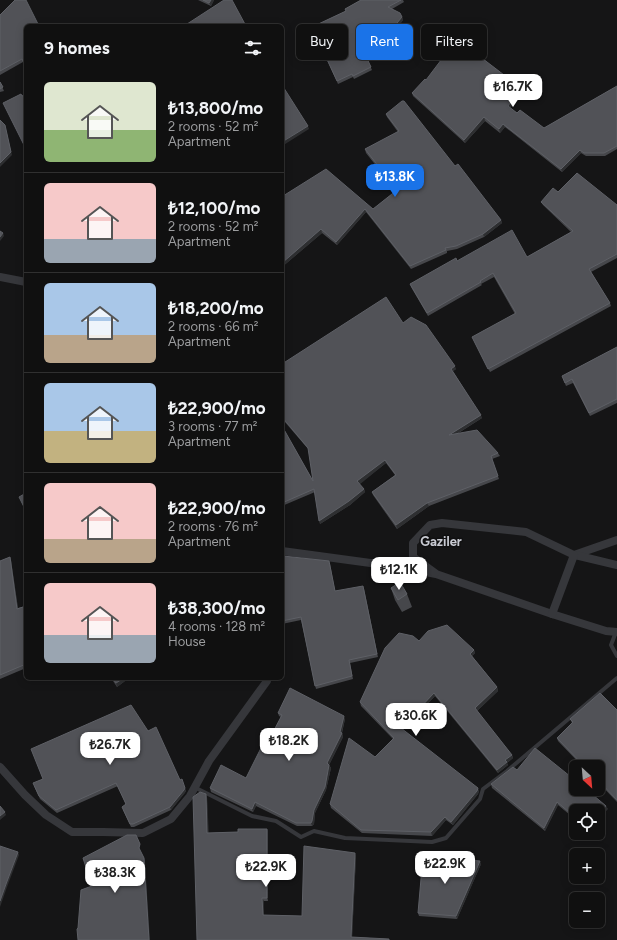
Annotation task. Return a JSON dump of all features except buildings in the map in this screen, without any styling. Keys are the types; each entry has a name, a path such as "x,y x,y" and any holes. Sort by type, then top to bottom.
{"street":[{"path":"0,277 24,282"},
{"path":"436,574 413,557 413,543 430,525 442,523 526,532 574,555 617,565"},
{"path":"574,555 617,540"},
{"path":"284,551 436,574 552,614 606,631 616,632"},
{"path":"552,614 574,555"},
{"path":"0,767 25,795 46,815 72,832 143,833 171,819 190,796 210,761 267,680"}],"lane":[{"path":"616,632 611,645 617,656"},
{"path":"194,787 252,816 276,821 301,837 314,831 345,838 432,842 446,838 480,799 483,789 507,771 617,678"}],"district":[{"name":"Gaziler","path":"441,541"}]}
